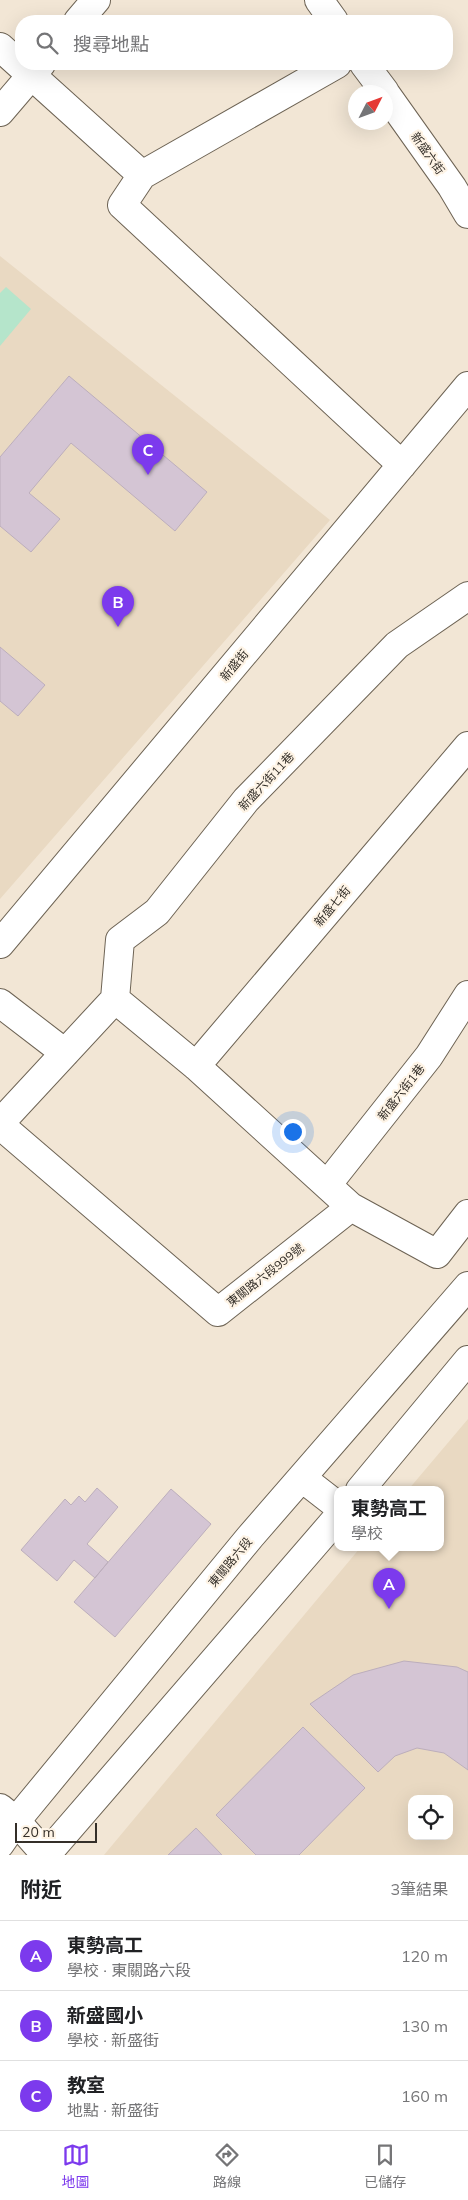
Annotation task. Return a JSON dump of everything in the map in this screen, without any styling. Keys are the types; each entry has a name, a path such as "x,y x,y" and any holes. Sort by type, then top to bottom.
{"main road":[{"path":"83,15 96,0"},
{"path":"319,0 330,15"},
{"path":"0,47 15,56"},
{"path":"0,112 35,70"},
{"path":"37,70 142,176"},
{"path":"327,70 142,176 122,205 402,465"},
{"name":"新盛六街","path":"368,70 379,85"},
{"name":"新盛六街","path":"393,104 452,187 468,214"},
{"name":"新盛街","path":"0,944 468,386"},
{"name":"新盛六街11巷","path":"115,998 120,940 157,912 246,800 397,645 468,596"},
{"name":"新盛七街","path":"196,1066 468,746"},
{"name":"新盛六街1巷","path":"327,1184 429,1056 468,995"},
{"path":"0,1124 115,998 196,1066 352,1207 437,1254 468,1214"},
{"path":"0,1003 65,1053"},
{"name":"東關路六段999號","path":"0,1124 218,1312 352,1207"},
{"name":"東關路六段","path":"0,1844 8,1815 468,1286"},
{"path":"363,1486 468,1360"},
{"path":"302,1478 334,1503"},
{"path":"8,1815 46,1855 334,1522"}],"shaded area":[{"path":"0,256 330,520 0,899"},
{"path":"468,1419 468,1855 104,1855 357,1551 444,1551 444,1486 411,1486"}],"green space":[{"path":"6,287 31,309 0,346 0,293"}],"building":[{"path":"69,376 207,492 175,531 71,443 29,493 60,519 31,552 0,526 0,457"},
{"path":"0,647 45,685 18,716 0,701"},
{"path":"97,1488 118,1507 87,1544 108,1562 95,1578 74,1560 57,1581 21,1550 65,1499 71,1505 79,1496 85,1502"},
{"path":"171,1489 211,1524 115,1637 74,1602"},
{"path":"404,1661 457,1667 468,1672 468,1770 444,1753 417,1748 395,1756 378,1772 310,1704 353,1675"},
{"path":"303,1727 365,1788 299,1855 256,1855 216,1815"},
{"path":"196,1828 222,1855 168,1855"}],"place":[{"name":"教室","path":"148,475"},
{"name":"新盛國小","path":"118,627"},
{"name":"東勢高工","path":"389,1609"}]}
